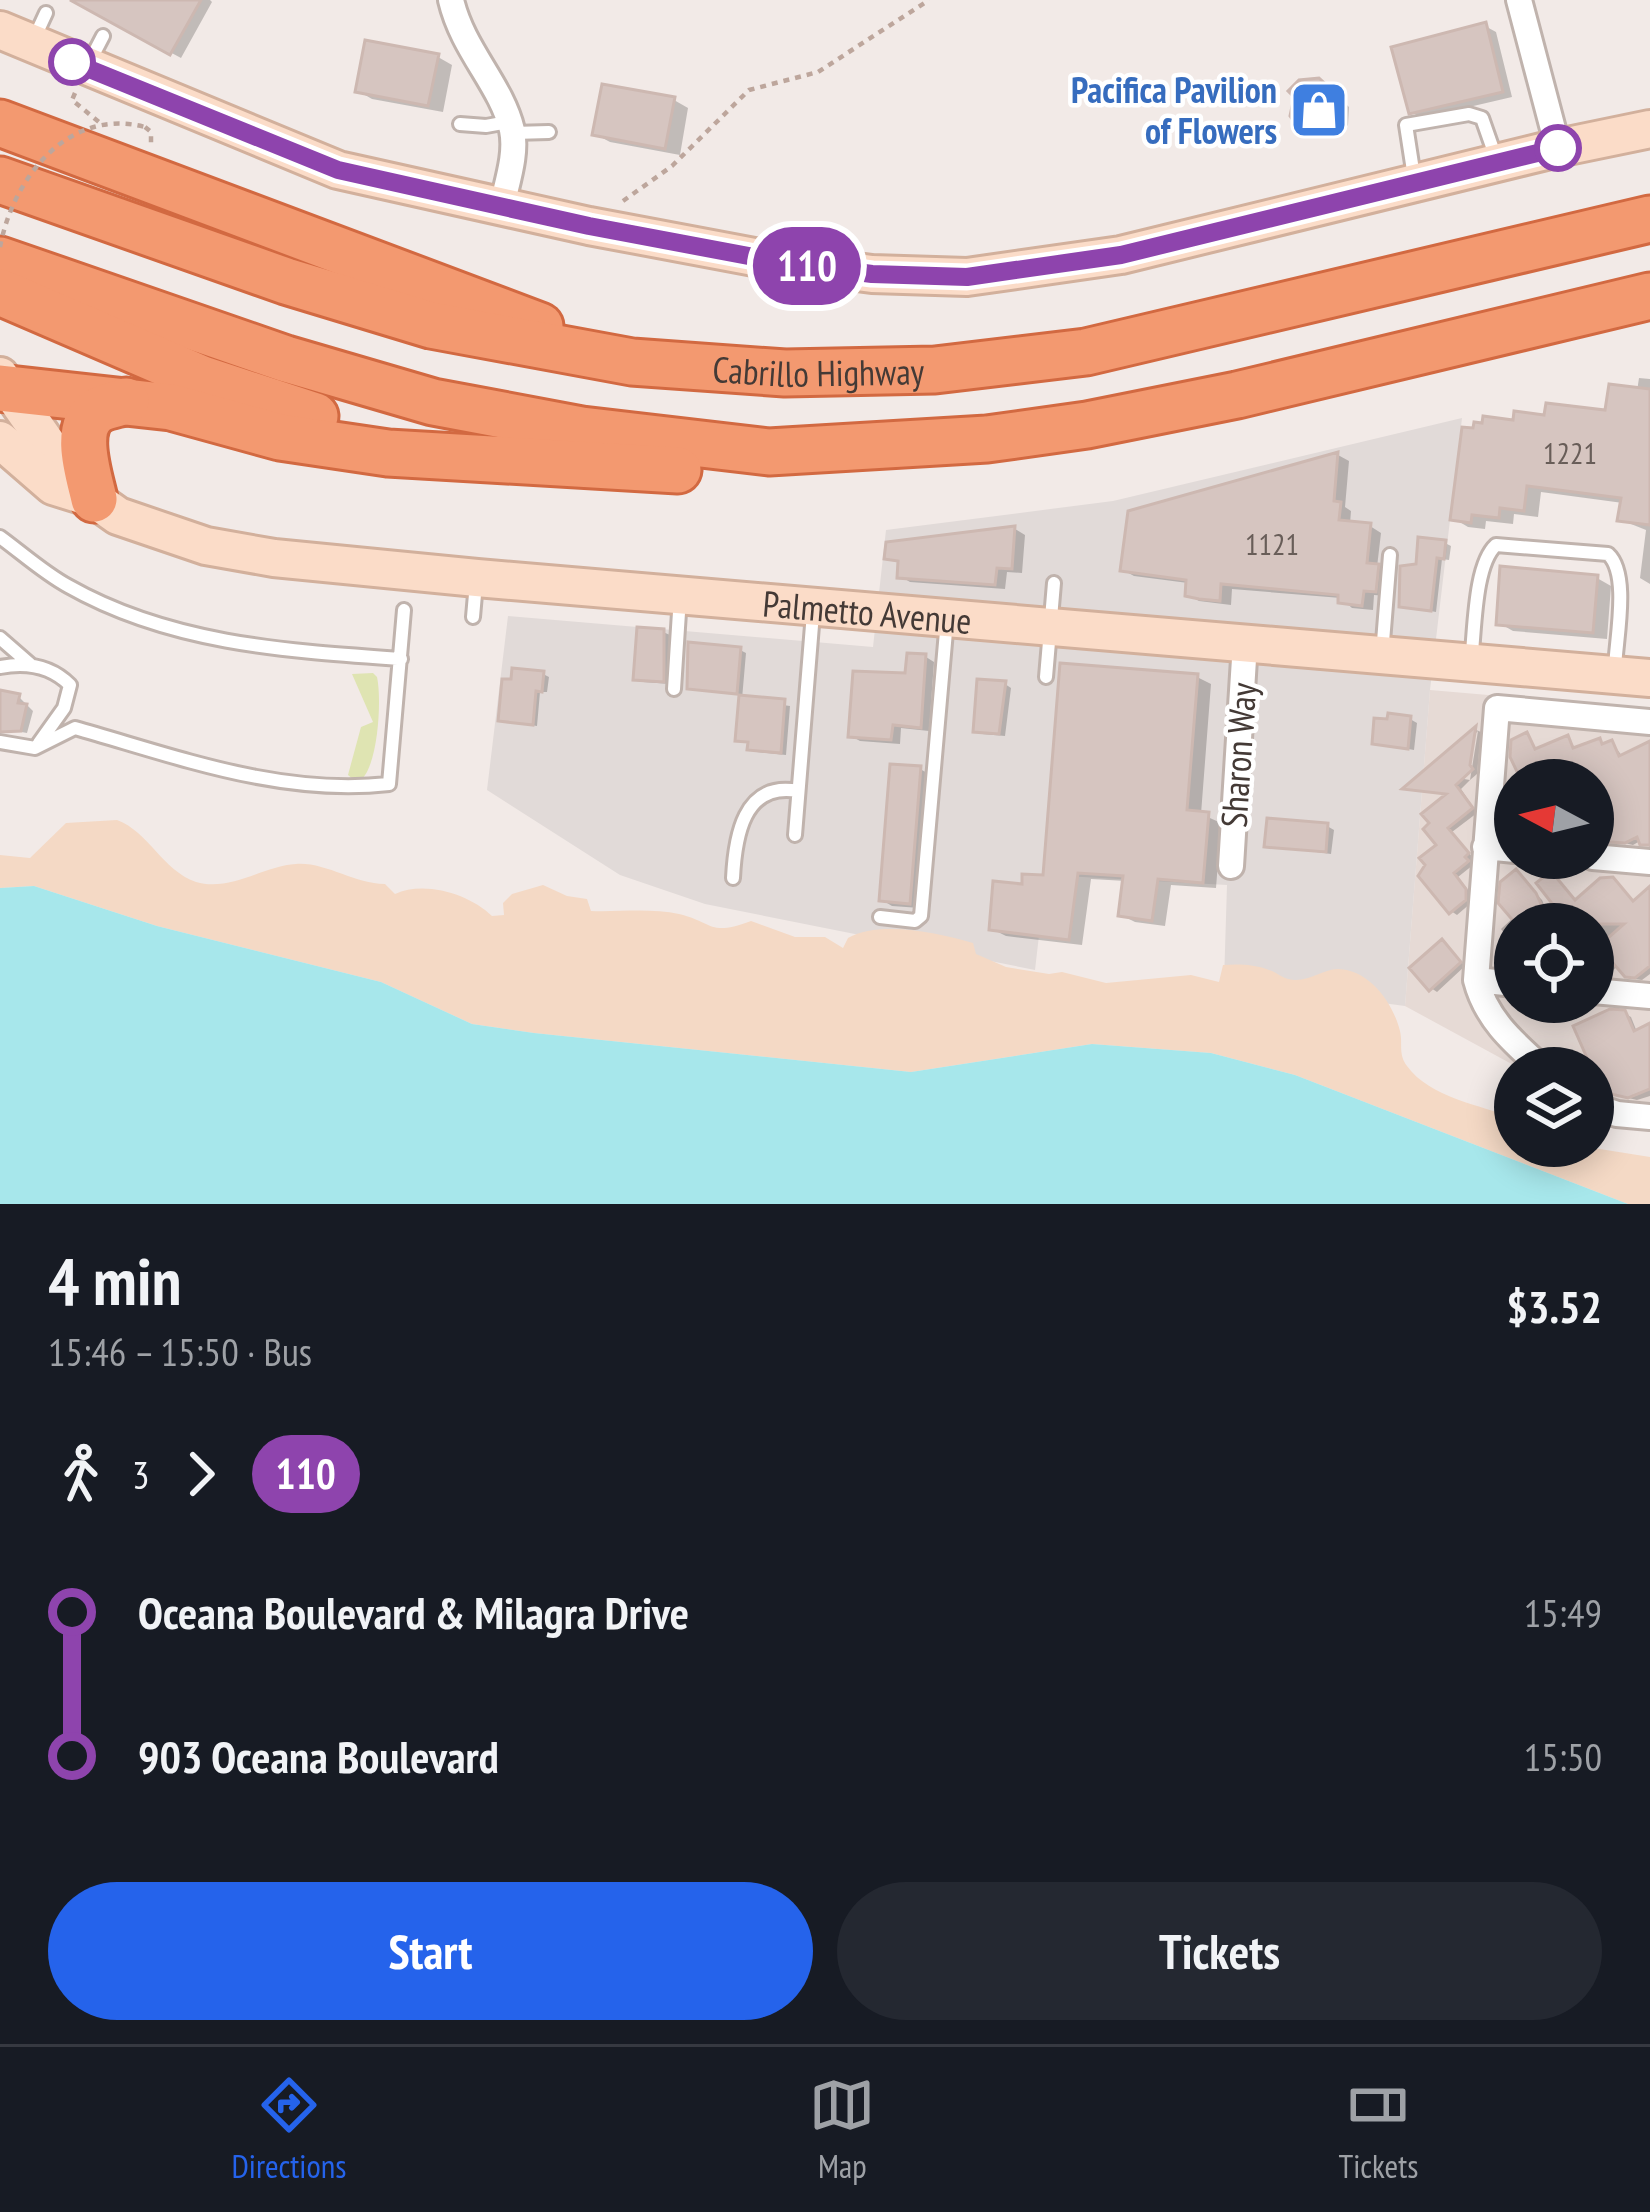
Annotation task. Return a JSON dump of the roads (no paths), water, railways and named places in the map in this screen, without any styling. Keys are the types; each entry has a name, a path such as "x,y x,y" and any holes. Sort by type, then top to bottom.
{"highway":[{"path":"0,123 632,362"},
{"name":"Cabrillo Highway","path":"0,180 382,312 482,337 632,362 834,373 935,370 1036,359 1185,330 1650,219"},
{"name":"Cabrillo Highway","path":"0,260 286,359 433,402 582,430 769,452 987,439 1087,425 1220,399 1650,296"},
{"path":"0,292 202,379 287,408 465,451 606,466"},
{"path":"3,384 171,407 280,437 388,453 682,470 769,452"},
{"path":"94,499 85,456 86,424 97,411 126,401"}],"street":[{"path":"451,0 458,31 499,97 511,127 512,163 502,206"},
{"path":"1519,0 1558,148"},
{"path":"26,29 89,64 338,170 589,226 872,274 967,277 1121,255 1650,129"},
{"name":"Palmetto Avenue","path":"3,384 94,499 118,516 206,546 274,558 477,578 1632,676"},
{"name":"Palmetto Avenue","path":"0,440 53,486 94,499"},
{"name":"Sharon Way","path":"1231,866 1245,643"},
{"path":"1519,1047 1502,1031 1478,991 1497,708 1650,722"},
{"path":"1485,847 1494,848"},
{"path":"1614,859 1650,862"},
{"path":"1478,991 1494,988"},
{"path":"1614,993 1650,996"},
{"path":"1614,1113 1650,1117"}],"lane":[{"path":"1415,185 1406,125 1469,115 1481,118 1498,165"},
{"path":"460,124 549,132"},
{"path":"0,537 69,587 160,625 257,649 401,659"},
{"path":"1471,662 1482,569 1496,545 1608,554 1619,569 1632,676"},
{"path":"1382,655 1390,555"},
{"path":"473,617 477,578"},
{"path":"1046,676 1054,584"},
{"path":"674,689 680,596"},
{"path":"795,835 814,606"},
{"path":"0,742 34,748 75,728 273,783 346,789 389,784 404,610"},
{"path":"880,917 915,921 921,916 947,617"},
{"path":"0,638 32,666"},
{"path":"0,667 32,666 60,675 70,685 64,708 34,748"},
{"path":"733,878 735,838 752,807 767,794 798,791"}],"water":[{"path":"34,886 157,926 381,982 472,1024 534,1033 911,1072 1092,1044 1211,1053 1295,1075 1494,1152 1494,1167 1532,1167 1628,1204 0,1204 0,888"}],"place":[{"name":"Pacifica Pavilion of Flowers","path":"1319,110"}]}
